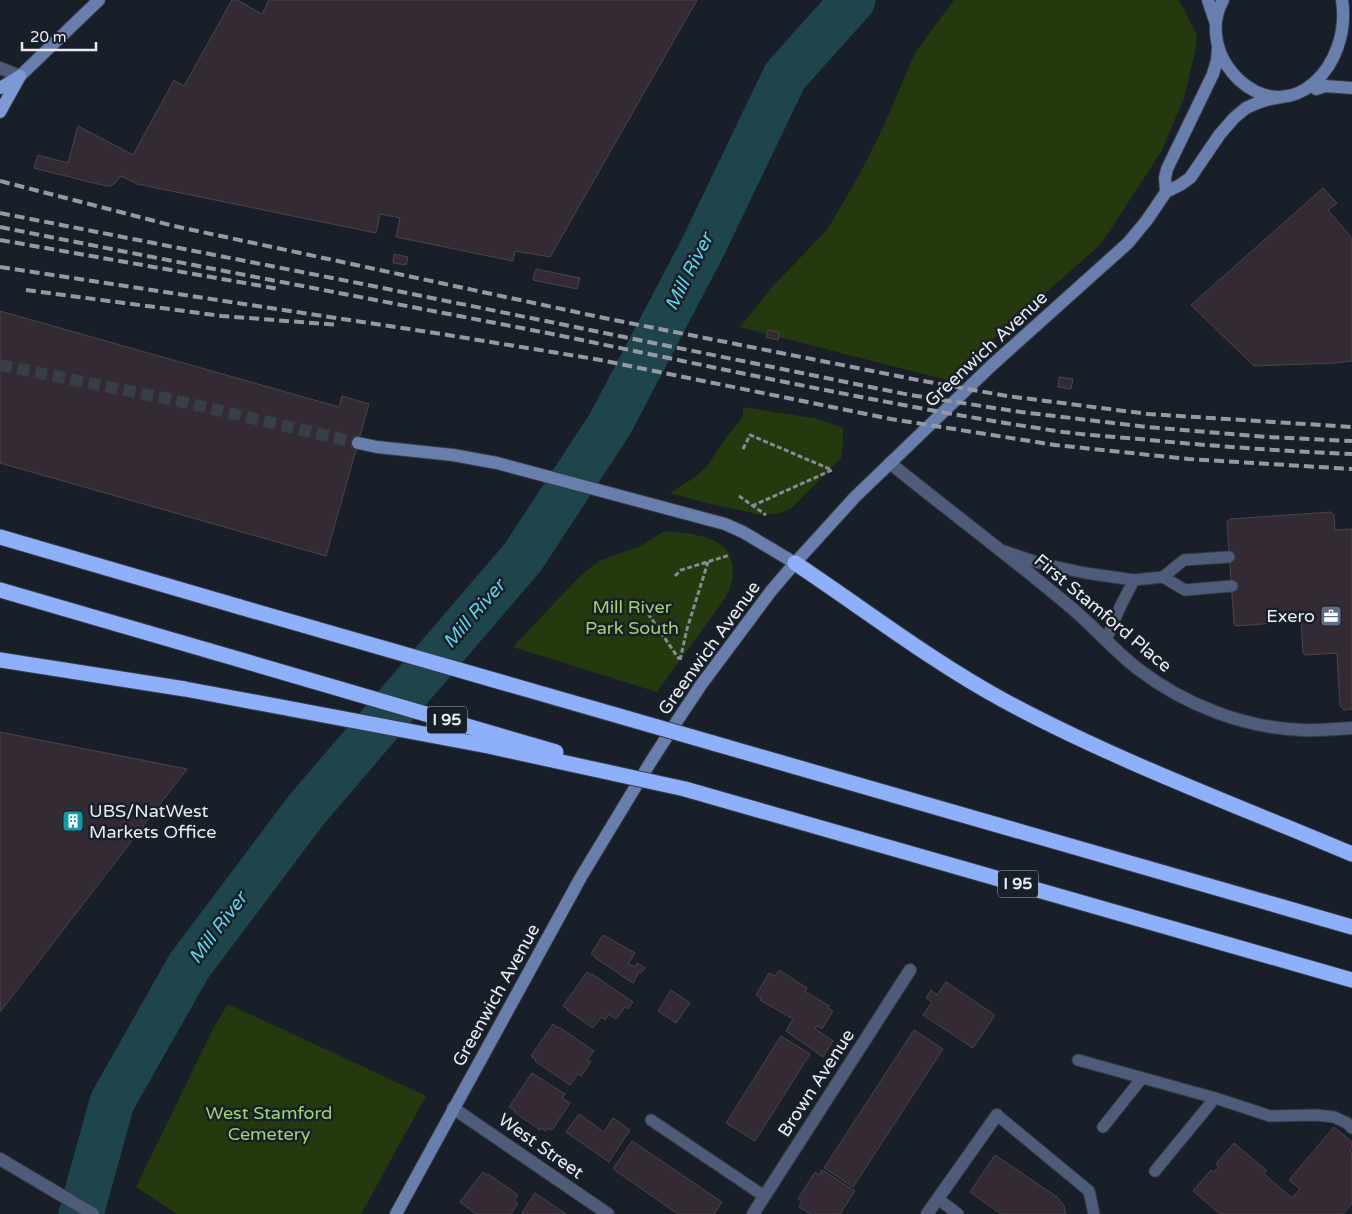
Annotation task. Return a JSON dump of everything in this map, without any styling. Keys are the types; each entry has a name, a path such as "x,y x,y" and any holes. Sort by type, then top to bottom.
{"highway":[{"path":"0,538 1352,927"},
{"path":"795,563 952,669 1047,723 1152,771 1352,854"},
{"name":"I 95","path":"0,590 684,789 1352,980"},
{"path":"0,660 185,689 488,746 684,789"}],"main road":[{"path":"0,88 20,76 99,0"},
{"path":"1166,192 1166,169 1217,60 1218,47 1215,18 1208,0"},
{"path":"1216,25 1217,13 1223,0"},
{"path":"1313,89 1331,76 1341,62 1348,46 1351,26 1342,0"},
{"path":"1218,47 1228,67 1244,84 1264,94 1288,96"},
{"path":"0,112 20,76"},
{"path":"1313,89 1325,86 1352,88"},
{"name":"Greenwich Avenue","path":"396,1214 581,877 650,763 701,685 771,591 855,497 991,366 1128,242 1147,220 1166,192 1190,178 1220,134 1234,118 1246,108 1266,100 1301,94 1313,89"},
{"path":"358,443 453,455 497,463 725,524 743,532 795,563"}],"street":[{"path":"0,68 20,76"},
{"name":"First Stamford Place","path":"890,463 1069,606 1137,669 1180,696 1206,708 1248,722 1277,728 1314,730 1352,728"},
{"name":"Brown Avenue","path":"753,1214 910,970"},
{"name":"West Street","path":"454,1108 608,1214"},
{"path":"927,1214 996,1115"},
{"path":"0,1159 93,1214"}],"lane":[{"path":"998,549 1039,564 1134,580 1163,577 1184,560 1229,557"},
{"path":"1163,577 1185,590 1232,586"},
{"path":"1106,640 1134,580"},
{"path":"1078,1060 1215,1098 1270,1116 1316,1115 1334,1117 1347,1123 1352,1128"},
{"path":"1102,1127 1142,1078"},
{"path":"1155,1171 1215,1098"},
{"path":"996,1115 1089,1191 1094,1214"},
{"path":"651,1120 764,1196"},
{"path":"938,1199 958,1214"}],"path":[{"path":"743,449 750,435 832,470 752,506"},
{"path":"739,496 766,515"},
{"path":"675,576 681,570 730,555"},
{"path":"654,607 649,615 680,660 708,562"}],"green space":[{"path":"954,0 1178,0 1184,9 1197,35 1184,98 1161,152 1101,244 947,380 740,327 773,286 827,230 858,177 881,132 915,53"},
{"path":"743,407 818,419 843,428 841,458 792,508 780,513 763,515 670,493 695,477 707,466 743,417"},
{"name":"Mill River Park South","path":"664,531 696,535 718,543 724,547 729,555 733,574 726,597 657,692 513,647 581,575 599,561 643,545"},
{"name":"West Stamford Cemetery","path":"228,1004 426,1096 361,1214 177,1214 136,1187 214,1027"}],"building":[{"path":"232,0 237,0 262,14 269,0 697,0 550,257 515,251 513,261 396,237 400,218 380,214 376,233 137,184 121,176 111,186 106,186 34,168 38,155 68,163 78,126 133,155 174,80 184,86"},
{"path":"1323,188 1337,203 1328,210 1352,238 1352,361 1254,366 1191,305"},
{"path":"394,254 408,257 406,265 393,263"},
{"path":"536,269 580,278 577,289 533,280"},
{"path":"0,311 339,407 342,396 369,404 326,556 0,463"},
{"path":"768,330 779,332 778,340 766,337"},
{"path":"1059,377 1073,379 1071,389 1058,387"},
{"path":"1331,512 1334,515 1335,530 1352,529 1352,709 1344,710 1340,706 1337,653 1306,655 1303,653 1301,621 1236,626 1234,623 1227,522 1230,519"},
{"name":"UBS/NatWest Markets Office","path":"0,732 187,769 0,1012"},
{"path":"603,935 635,953 628,964 635,967 637,963 645,968 641,973 639,972 633,983 591,954"},
{"path":"779,970 807,988 805,991 829,1006 828,1008 833,1011 822,1029 817,1026 814,1028 833,1041 823,1057 786,1031 793,1019 760,1000 761,998 756,995 769,973 775,976"},
{"path":"587,972 633,1002 628,1009 625,1007 616,1019 609,1014 605,1020 601,1017 593,1028 563,1006"},
{"path":"946,982 995,1015 973,1048 923,1015 932,1002 926,998 931,990 937,995"},
{"path":"671,990 690,1003 676,1023 658,1011"},
{"path":"553,1024 594,1051 587,1060 591,1062 581,1076 578,1074 570,1085 535,1061 531,1056"},
{"path":"914,1030 943,1049 853,1187 824,1168"},
{"path":"781,1036 810,1054 755,1141 726,1123"},
{"path":"532,1073 565,1094 562,1098 570,1103 552,1130 548,1128 546,1131 541,1128 540,1130 509,1107"},
{"path":"579,1114 604,1132 613,1118 630,1130 609,1162 566,1132"},
{"path":"1334,1127 1352,1142 1352,1149 1350,1151 1352,1153 1352,1204 1343,1214 1220,1214 1193,1191 1211,1170 1214,1172 1219,1166 1216,1164 1234,1143 1267,1171 1264,1174 1292,1198 1300,1189 1289,1180"},
{"path":"632,1141 722,1202 714,1214 678,1214 613,1169"},
{"path":"995,1155 1057,1197 1064,1206 1066,1214 1001,1214 970,1192"},
{"path":"822,1170 855,1191 840,1214 811,1214 799,1207 802,1201 798,1199 815,1172 819,1175"},
{"path":"483,1172 518,1195 514,1200 518,1203 511,1214 476,1214 460,1202"},
{"path":"535,1193 566,1214 522,1213"}],"waterway":[{"name":"Mill River","path":"81,1214 112,1102 189,966 307,809 523,557 610,424 703,247 785,76 853,0"}],"tunnel":[{"path":"0,365 183,402 358,443"}],"railway":[{"path":"0,181 174,226 604,318 923,381 1007,396 1148,414 1352,427"},
{"path":"0,213 363,284 910,395 1021,412 1147,427 1267,437 1352,441"},
{"path":"0,227 997,422 1091,435 1245,448 1352,454"},
{"path":"0,240 279,289"},
{"path":"0,267 595,359 891,419 1055,445 1188,459 1352,469"},
{"path":"26,290 222,316 339,325"}],"place":[{"name":"Exero","path":"1331,616"},
{"name":"UBS/NatWest Markets Office","path":"73,821"}]}
